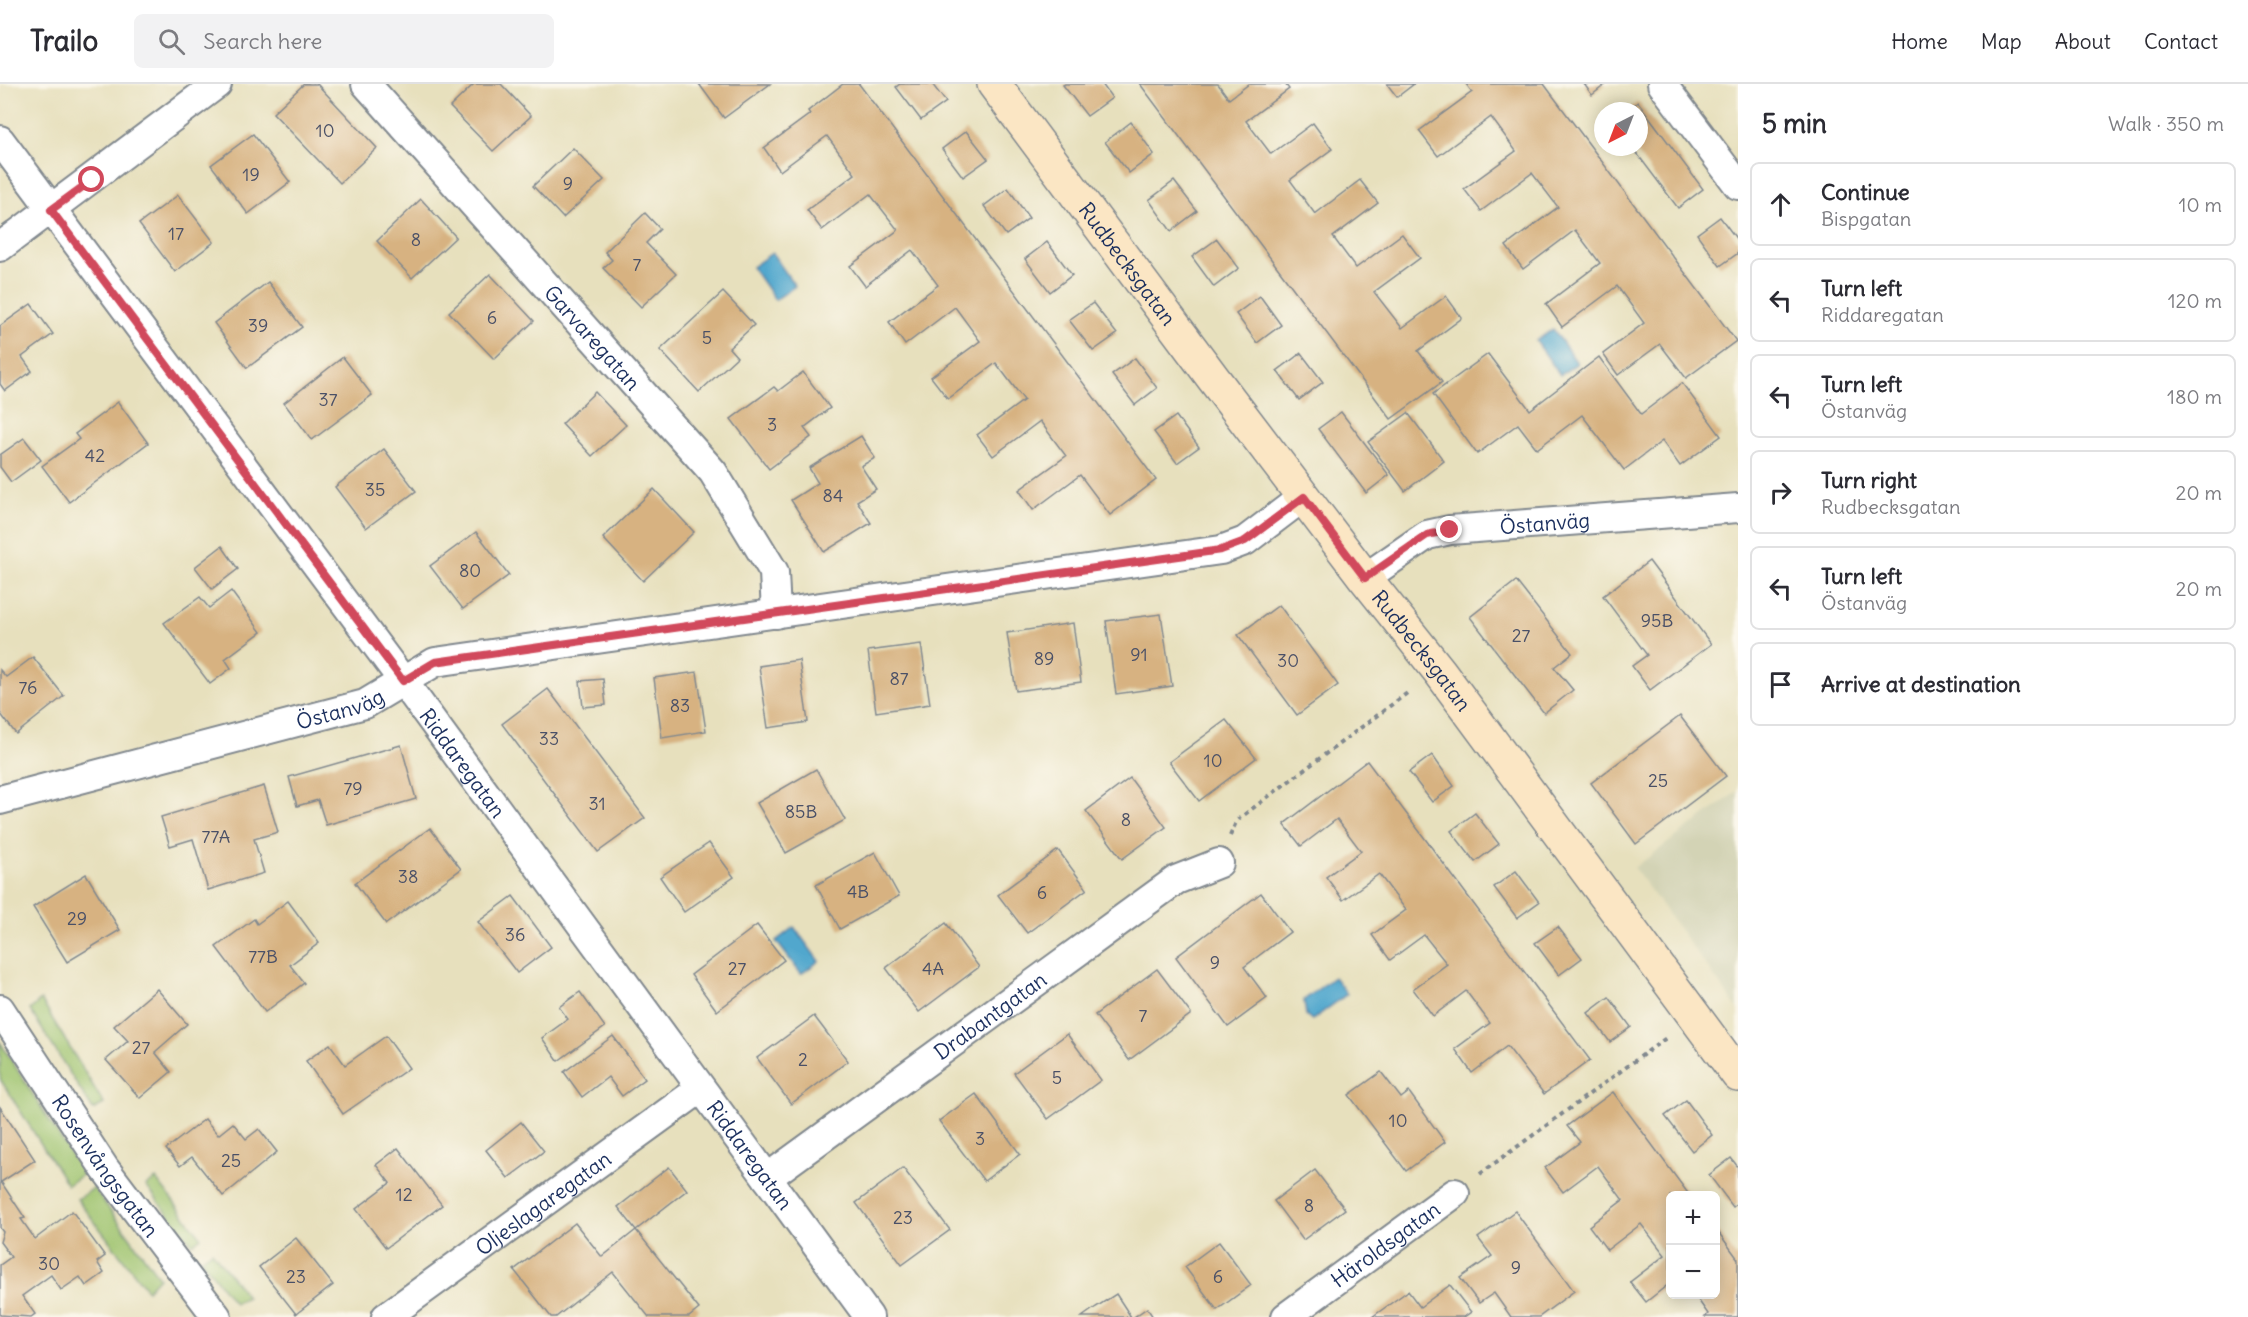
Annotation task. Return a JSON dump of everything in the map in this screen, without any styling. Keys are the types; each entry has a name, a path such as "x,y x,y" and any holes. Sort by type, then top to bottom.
{"street":[{"path":"0,247 218,84"},
{"name":"Garvaregatan","path":"366,84 713,472 774,572 776,614"},
{"name":"Rudbecksgatan","path":"994,84 1365,578 1440,672 1738,1075"},
{"path":"1662,84 1738,185"},
{"name":"Riddaregatan","path":"0,140 403,681 869,1317"},
{"name":"Östanväg","path":"0,800 365,704 435,662 1221,550 1245,541 1304,497"},
{"name":"Östanväg","path":"1365,578 1427,535 1450,530 1738,508"},
{"name":"Drabantgatan","path":"767,1178 1176,880 1219,863"},
{"name":"Rosenvångsgatan","path":"0,1009 105,1169 217,1317"},
{"name":"Oljeslagaregatan","path":"386,1317 700,1089"},
{"name":"Häroldsgatan","path":"1286,1317 1455,1193"}],"path":[{"path":"1219,863 1237,820 1410,691"},
{"path":"1455,1193 1666,1038"}],"shaded area":[{"path":"1738,791 1738,1009 1634,868"}],"green space":[{"path":"41,1000 104,1104 93,1110 30,1010"},
{"path":"0,1042 83,1174 67,1185 0,1079"},
{"path":"156,1179 201,1237 192,1244 146,1186"},
{"path":"94,1188 159,1277 147,1290 77,1199"},
{"path":"212,1251 247,1297 234,1303 201,1259"}],"water":[{"path":"772,253 795,286 775,300 752,267"},
{"path":"1553,329 1577,363 1560,375 1536,341"},
{"path":"794,927 819,961 801,974 776,941"},
{"path":"1334,977 1347,994 1312,1020 1306,1015 1304,1000"}],"building":[{"path":"304,84 317,84 377,148 340,183 273,113"},
{"path":"474,84 501,84 531,116 493,151 450,107"},
{"path":"699,84 770,84 724,118"},
{"path":"843,84 859,84 1156,480 1110,515 1080,475 1033,510 1019,490 1066,456 1040,421 993,456 977,435 1024,400 996,363 948,399 931,377 980,341 955,307 905,345 889,322 938,285 912,250 865,286 850,266 898,230 870,194 822,230 807,210 855,174 827,136 780,171 764,148 810,114 808,111"},
{"path":"900,84 932,84 946,102 921,120 896,87"},
{"path":"1102,84 1112,98 1087,116 1063,85"},
{"path":"1140,84 1218,84 1229,99 1249,84 1285,84 1289,89 1246,121 1271,154 1313,123 1332,149 1290,180 1315,214 1360,180 1378,203 1333,237 1356,268 1402,234 1420,258 1374,292 1402,328 1446,296 1462,318 1418,351 1442,382 1391,419"},
{"path":"1387,84 1414,84 1397,97"},
{"path":"1466,84 1544,84 1594,151 1594,156 1598,156 1736,341 1686,378 1660,344 1618,375 1603,354 1644,323 1617,286 1562,327 1546,304 1600,263 1575,230 1523,269 1506,246 1558,207 1532,173 1481,211 1464,189 1516,151 1491,117 1438,156 1419,131 1472,92"},
{"path":"1584,84 1606,84 1592,95"},
{"path":"1648,115 1703,189 1678,208 1639,156 1648,156"},
{"path":"1131,122 1154,154 1129,173 1105,142"},
{"path":"966,131 988,159 963,177 942,149"},
{"path":"253,134 290,182 248,214 211,165"},
{"path":"573,148 604,180 563,218 533,186"},
{"path":"1174,181 1197,211 1171,231 1149,200"},
{"path":"1008,188 1029,218 1006,235 984,206"},
{"path":"178,195 214,242 175,272 139,224"},
{"path":"421,199 456,237 412,278 377,241"},
{"path":"645,213 660,229 646,243 676,274 641,307 603,268 612,260 605,252"},
{"path":"1720,217 1738,241 1738,253 1720,266 1697,234"},
{"path":"1217,239 1239,268 1214,287 1192,257"},
{"path":"1047,242 1072,275 1050,292 1025,259"},
{"path":"490,274 534,321 494,359 449,312"},
{"path":"268,282 302,327 247,368 214,323"},
{"path":"723,292 754,325 729,348 737,357 699,392 660,350"},
{"path":"1260,296 1281,325 1257,343 1236,314"},
{"path":"1093,303 1117,334 1093,351 1069,320"},
{"path":"31,304 53,334 22,357 32,371 5,391 0,384 0,326"},
{"path":"1301,353 1323,382 1299,400 1277,371"},
{"path":"1488,354 1530,410 1599,357 1641,414 1682,383 1721,436 1680,466 1662,441 1624,470 1582,415 1537,449 1518,424 1477,454 1433,394"},
{"path":"343,357 372,395 312,440 284,403"},
{"path":"1135,358 1157,388 1135,405 1112,375"},
{"path":"803,372 830,408 804,428 811,437 769,469 731,419 774,387 778,391"},
{"path":"595,392 626,425 592,456 562,424"},
{"path":"118,402 148,443 69,502 42,466 79,439 75,434"},
{"path":"1341,412 1389,475 1366,493 1318,429"},
{"path":"1408,413 1444,461 1405,491 1368,442"},
{"path":"1176,416 1199,447 1177,463 1154,432"},
{"path":"861,436 875,458 861,466 876,489 857,501 871,523 824,552 791,500 818,483 809,468"},
{"path":"24,438 41,460 11,482 0,467 0,455"},
{"path":"384,449 416,491 366,528 335,487"},
{"path":"654,489 694,532 643,581 603,538"},
{"path":"476,532 509,575 463,609 430,566"},
{"path":"222,546 238,569 212,589 195,567"},
{"path":"1649,561 1711,644 1650,690 1632,666 1647,655 1603,596"},
{"path":"1516,581 1572,653 1554,667 1573,690 1544,713 1470,617"},
{"path":"231,591 261,632 225,659 231,668 210,684 164,623 200,597 209,608"},
{"path":"1279,605 1338,685 1297,715 1238,635"},
{"path":"1161,614 1172,686 1116,694 1106,621"},
{"path":"1073,623 1081,682 1016,691 1007,633"},
{"path":"921,644 930,704 876,712 868,651"},
{"path":"33,657 64,696 16,734 0,713 0,670 6,677"},
{"path":"799,660 808,722 768,728 759,666"},
{"path":"697,672 706,731 662,738 654,678"},
{"path":"603,679 606,705 583,707 580,681"},
{"path":"548,689 645,818 598,852 502,724"},
{"path":"1680,716 1726,776 1636,844 1591,783"},
{"path":"1226,720 1256,758 1199,801 1169,762"},
{"path":"401,745 416,799 326,825 318,800 297,806 289,777"},
{"path":"1432,755 1454,786 1432,802 1409,772"},
{"path":"1367,761 1590,1060 1544,1094 1507,1046 1472,1073 1455,1049 1490,1023 1466,991 1433,1016 1413,989 1447,964 1424,935 1390,960 1372,935 1406,910 1379,874 1343,900 1326,877 1361,851 1337,819 1301,846 1284,824"},
{"path":"816,769 845,820 786,853 757,803"},
{"path":"1130,778 1166,827 1122,859 1086,811"},
{"path":"264,786 278,832 254,839 264,873 208,890 193,839 170,846 161,817"},
{"path":"1475,813 1499,844 1475,862 1451,831"},
{"path":"430,828 461,869 386,924 355,883"},
{"path":"709,843 734,877 684,912 660,877"},
{"path":"1058,850 1087,889 1027,933 998,895"},
{"path":"875,852 899,896 840,929 816,885"},
{"path":"1516,871 1539,902 1517,918 1494,887"},
{"path":"86,874 120,930 67,962 33,907"},
{"path":"1261,893 1290,932 1244,967 1267,998 1228,1027 1176,957"},
{"path":"513,896 551,947 517,973 478,922"},
{"path":"288,901 319,943 290,965 304,983 265,1012 216,947 254,919 257,924"},
{"path":"946,923 979,967 919,1012 886,968"},
{"path":"757,925 784,960 717,1011 691,975"},
{"path":"1558,927 1582,958 1559,975 1535,943"},
{"path":"1157,969 1191,1014 1129,1060 1095,1015"},
{"path":"157,989 187,1024 155,1052 171,1072 140,1098 106,1060 128,1041 114,1026"},
{"path":"580,992 605,1027 558,1061 542,1038 568,1019 559,1007"},
{"path":"1609,997 1631,1027 1610,1042 1588,1013"},
{"path":"814,1016 848,1061 791,1104 757,1058"},
{"path":"1067,1034 1101,1080 1048,1119 1014,1073"},
{"path":"386,1036 409,1068 343,1114 306,1061 330,1044 345,1065"},
{"path":"613,1036 645,1079 622,1096 608,1077 582,1097 564,1072"},
{"path":"1381,1072 1401,1098 1409,1092 1445,1142 1406,1171 1349,1095"},
{"path":"1613,1092 1686,1191 1666,1191 1666,1286 1646,1302 1630,1282 1665,1255 1641,1224 1607,1250 1589,1226 1623,1200 1598,1166 1563,1192 1545,1168 1580,1142 1567,1126"},
{"path":"976,1094 1020,1154 984,1181 939,1121"},
{"path":"1686,1100 1712,1135 1692,1151 1665,1116"},
{"path":"0,1107 35,1160 1,1182 25,1218 21,1219 35,1239 72,1211 105,1256 97,1262 104,1273 86,1286 80,1277 61,1290 51,1275 22,1296 35,1314 31,1317 0,1315 0,1265 11,1257 0,1242 3,1232 0,1228"},
{"path":"205,1119 218,1135 233,1123 246,1139 259,1129 277,1152 223,1196 192,1157 180,1166 166,1149"},
{"path":"521,1122 544,1151 508,1178 486,1150"},
{"path":"398,1148 442,1205 386,1248 356,1209 390,1183 376,1165"},
{"path":"1731,1158 1738,1167 1738,1203 1733,1207 1709,1175"},
{"path":"669,1167 687,1190 636,1230 618,1207"},
{"path":"903,1168 950,1230 902,1265 856,1203"},
{"path":"1315,1170 1345,1209 1303,1240 1274,1201"},
{"path":"1515,1211 1574,1291 1539,1317 1511,1317 1494,1293 1479,1303 1460,1278 1492,1256 1478,1238"},
{"path":"575,1223 602,1257 636,1230 699,1309 689,1317 649,1317 613,1272 556,1317 551,1317 514,1270"},
{"path":"1720,1234 1738,1259 1738,1317 1705,1317 1708,1314 1698,1299 1720,1299"},
{"path":"296,1238 333,1285 296,1314 259,1267"},
{"path":"1219,1242 1251,1285 1217,1310 1185,1267"},
{"path":"1450,1285 1471,1312 1464,1317 1372,1317 1408,1291 1420,1307"},
{"path":"1116,1294 1131,1317 1082,1317 1096,1307"},
{"path":"1147,1308 1153,1317 1134,1317"}],"route":[{"path":"92,180 51,210 403,681 435,662 1221,550 1245,541 1304,497 1365,578 1427,535 1450,530"}]}
